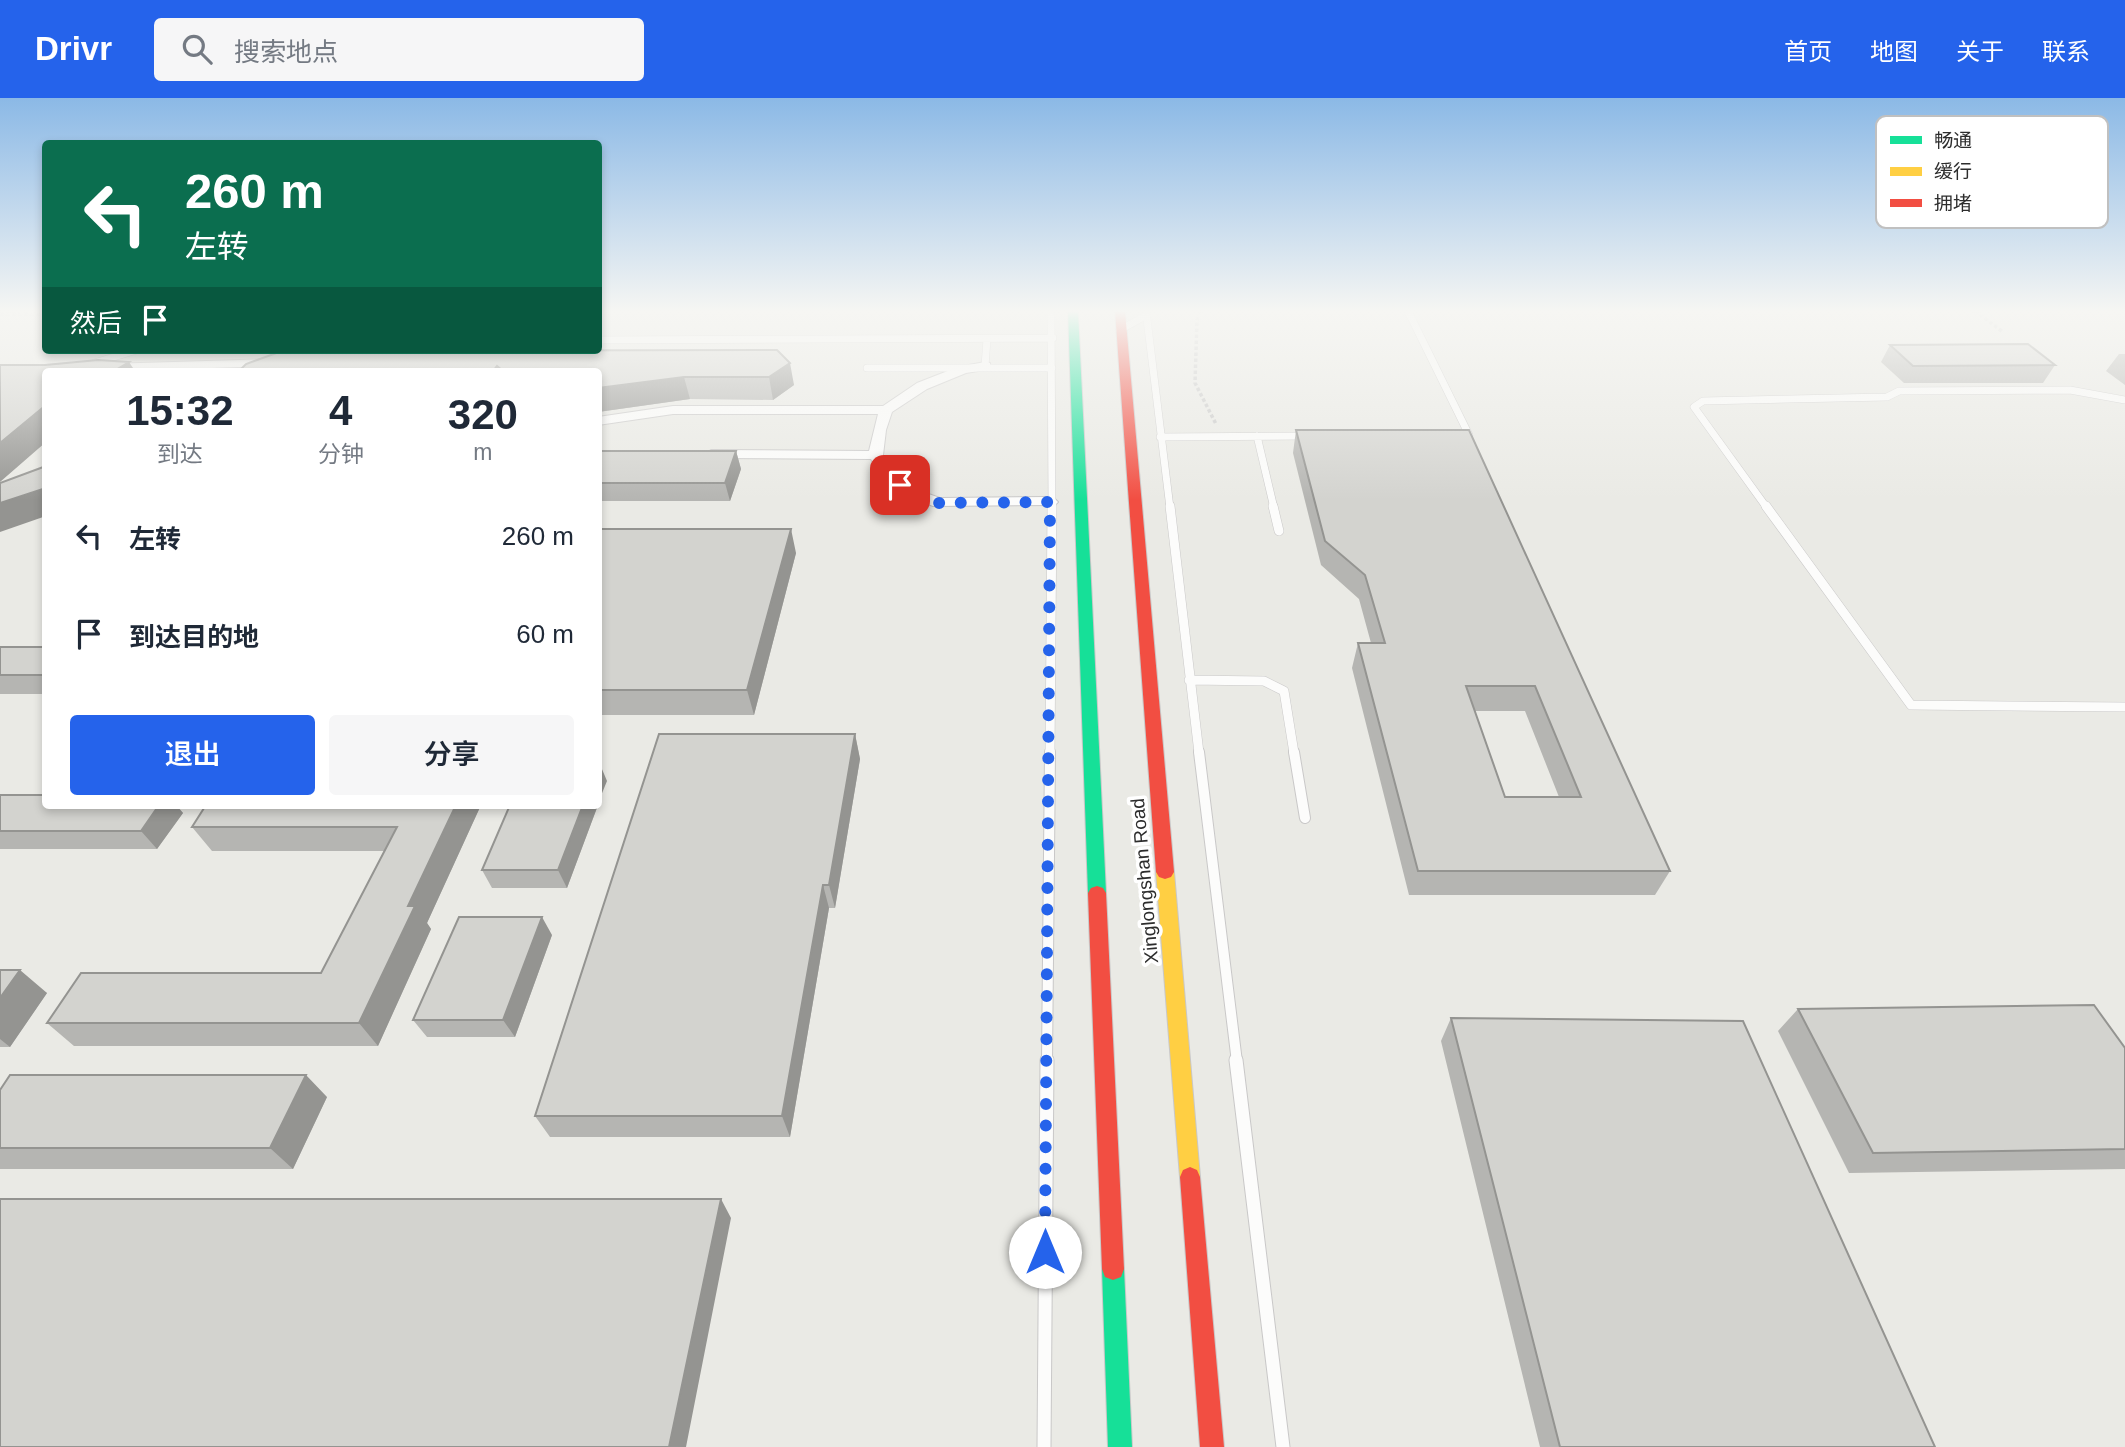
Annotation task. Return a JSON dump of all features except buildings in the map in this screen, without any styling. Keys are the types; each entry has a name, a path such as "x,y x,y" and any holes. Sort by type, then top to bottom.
{"street":[{"path":"953,374 922,386 886,410 878,429 876,455 888,478 912,493 938,503 1050,502"},
{"path":"1063,374 1120,1447"},
{"name":"Xinglongshan Road","path":"1124,374 1212,1447"},
{"path":"602,420 673,410 886,410"},
{"path":"700,453 876,455"}],"lane":[{"path":"1044,1447 1052,374"},
{"path":"1153,374 1283,1447"},
{"path":"1439,374 1475,447"},
{"path":"2125,400 2070,390 1899,391 1887,397 1703,401 1694,407 1911,705 2125,707"},
{"path":"1455,435 1469,435"},
{"path":"1257,436 1279,531"},
{"path":"1160,437 1310,436"},
{"path":"1189,680 1264,681 1284,691 1305,818"}],"path":[{"path":"1195,374 1195,383 1222,436"}],"traffic: fast":[{"path":"1076,374 1097,893"},
{"path":"1113,1269 1120,1447"}],"traffic: slow":[{"path":"1165,872 1190,1177"}],"traffic: jam":[{"path":"1125,374 1165,872"},
{"path":"1097,893 1113,1269"},
{"path":"1190,1177 1212,1447"}],"route":[{"path":"900,485 938,503 1050,502 1045,1252"}]}
